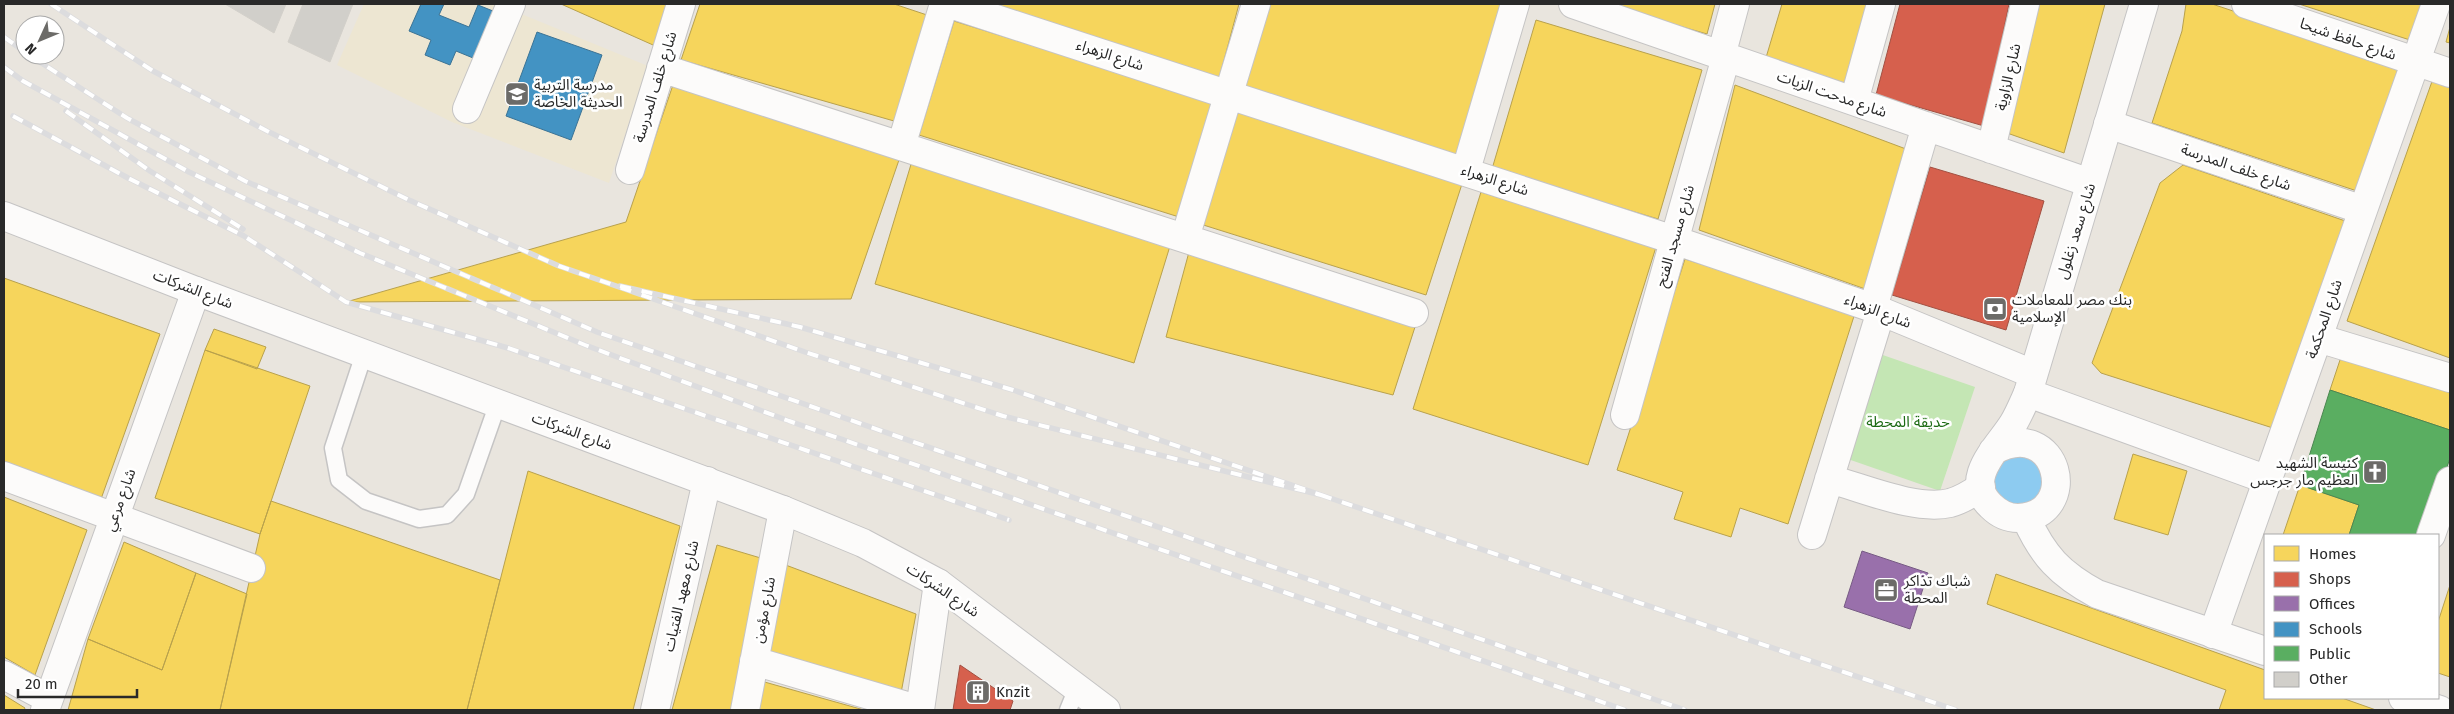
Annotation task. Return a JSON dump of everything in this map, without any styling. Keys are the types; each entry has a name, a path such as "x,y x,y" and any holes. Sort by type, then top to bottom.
{"street":[{"path":"468,109 509,4"},
{"name":"شارع خلف المدرسة","path":"630,170 681,4"},
{"path":"901,146 944,4"},
{"name":"شارع الزهراء","path":"950,4 1466,170 1877,310 2030,383 2268,480"},
{"path":"1185,238 1256,4"},
{"path":"1466,170 1515,4"},
{"name":"شارع مسجد الفتح","path":"1625,415 1674,240 1736,4"},
{"path":"1854,101 1881,4"},
{"name":"شارع الزاوية","path":"1991,149 2025,4"},
{"name":"شارع سعد زغلول","path":"1993,451 2013,424 2030,383 2144,4"},
{"name":"شارع حافظ شيحا","path":"2246,4 2450,72"},
{"name":"شارع المحكمة","path":"2213,634 2436,4"},
{"name":"شارع مدحت الزيات","path":"1583,5 1723,56 2090,183"},
{"path":"661,68 1414,312"},
{"name":"شارع خلف المدرسة","path":"2108,124 2363,210"},
{"path":"1812,535 1877,310 1926,126"},
{"name":"شارع الشركات","path":"4,216 196,291 783,510 863,543 938,584 1073,699 1106,710"},
{"name":"شارع مرعي","path":"47,705 196,291"},
{"path":"2318,338 2450,378"},
{"path":"2022,442 2037,446 2049,457 2056,470 2057,486 2052,501 2041,512 2026,518 2013,518 2000,514 1984,497 1981,487 1981,474 1985,461 1993,451 2007,443 2022,442"},
{"path":"4,476 251,568"},
{"path":"1829,479 1918,504 1935,505 1951,503 1981,487"},
{"name":"شارع معهد الفتيات","path":"655,710 706,481"},
{"path":"2440,521 2450,481"},
{"name":"شارع مؤمن","path":"745,710 783,510"},
{"path":"2026,518 2038,543 2053,564 2074,581 2097,594 2264,651"},
{"path":"754,661 920,710 938,584"},
{"path":"4,674 47,705"},
{"path":"2406,699 2440,710"}],"lane":[{"path":"364,354 332,448 339,480 366,501 419,519 447,515 466,494 498,403"}],"shaded area":[{"name":"مدرسة التربية الحديثة الخاصة","path":"364,4 497,4 648,66 609,183 452,122 337,65"}],"green space":[{"name":"حديقة المحطة","path":"1877,353 1975,387 1940,491 1842,457"}],"water":[{"path":"2013,448 2049,467 2037,507 1996,504 1990,463"}],"building: Homes":[{"path":"561,4 675,4 662,49"},
{"path":"700,4 894,4 933,17 894,121 681,60"},
{"path":"984,4 1239,4 1218,83"},
{"path":"1266,4 1505,4 1462,160 1239,90"},
{"path":"1603,4 1715,4 1707,34"},
{"path":"1782,4 1872,4 1848,85 1765,61"},
{"path":"2034,4 2105,4 2064,153 2007,133"},
{"path":"2186,4 2212,4 2399,66 2357,191 2152,123 2182,31"},
{"path":"2299,4 2427,4 2413,41"},
{"path":"1536,20 1702,70 1658,219 1492,169"},
{"path":"954,21 1214,102 1179,217 919,135"},
{"path":"2450,27 2450,43 2446,42"},
{"path":"2435,73 2450,78 2450,358 2347,321"},
{"path":"674,82 900,157 851,299 346,302 626,222"},
{"path":"1735,85 1906,149 1868,290 1699,230"},
{"path":"1233,108 1462,184 1426,295 1197,223"},
{"path":"912,161 1170,246 1134,363 875,284"},
{"path":"2183,165 2354,224 2276,429 2101,373 2092,363 2160,183"},
{"path":"1481,192 1656,247 1588,465 1413,409"},
{"path":"1189,252 1415,327 1393,395 1166,337"},
{"path":"1685,259 1855,313 1788,524 1740,508 1731,537 1674,519 1683,492 1617,470"},
{"path":"4,278 160,334 101,499 4,464"},
{"path":"214,329 266,347 257,369 205,350"},
{"path":"205,350 310,386 260,534 155,498"},
{"path":"2343,351 2450,385 2450,430 2330,390"},
{"path":"2133,454 2187,471 2168,535 2114,519"},
{"path":"528,471 680,526 633,710 467,710"},
{"path":"2300,485 2359,505 2349,534 2283,534"},
{"path":"4,497 87,530 35,675 4,657"},
{"path":"271,501 500,580 467,710 220,710 260,534"},
{"path":"124,542 196,573 162,670 88,639"},
{"path":"717,545 764,559 749,646 731,710 672,710"},
{"path":"783,564 916,614 901,693 764,651"},
{"path":"196,573 247,594 220,710 68,710 88,639 162,670"},
{"path":"1996,574 2264,670 2264,699 2345,699 2376,710 2219,710 2226,690 1987,604"},
{"path":"2450,585 2450,677 2439,673 2439,619"},
{"path":"761,681 864,710 756,710"},
{"path":"4,695 25,708 24,710 4,710"}],"building: Shops":[{"path":"1900,4 2009,4 1984,126 1876,95"},
{"path":"1930,167 2044,201 2006,330 1892,295"},
{"name":"Knzit","path":"960,665 1013,701 1010,710 953,710"}],"building: Offices":[{"name":"شباك تذاكر المحطة","path":"1862,551 1928,573 1910,629 1844,607"}],"building: Schools":[{"path":"421,4 444,4 439,15 469,27 478,5 498,13 478,60 456,51 450,65 425,55 431,40 409,31"},
{"path":"537,32 602,55 571,140 506,116"}],"building: Public":[{"name":"كنيسة الشهيد العظيم مار جرجس","path":"2330,390 2450,430 2450,458 2425,534 2349,534 2359,505 2300,485"}],"building: Other":[{"path":"225,4 286,4 274,33"},
{"path":"303,4 353,4 330,62 288,42"}],"railway":[{"path":"51,4 153,71 267,131 409,200 559,266 805,352 1003,416 1321,495 1013,390 800,327 620,286"},
{"path":"4,37 15,45"},
{"path":"45,65 127,118 245,181 597,332 1685,710"},
{"path":"4,67 23,81 189,172 360,253 585,345 789,421 1625,710"},
{"path":"66,111 150,171 243,229"},
{"path":"13,116 128,178 244,236 346,302 508,348 1009,520"},
{"path":"1321,495 1956,710"}],"place":[{"name":"مدرسة التربية الحديثة الخاصة","path":"517,94"},
{"name":"بنك مصر للمعاملات الإسلامية","path":"1995,309"},
{"name":"كنيسة الشهيد العظيم مار جرجس","path":"2375,472"},
{"name":"شباك تذاكر المحطة","path":"1886,590"},
{"name":"Knzit","path":"978,692"}]}
